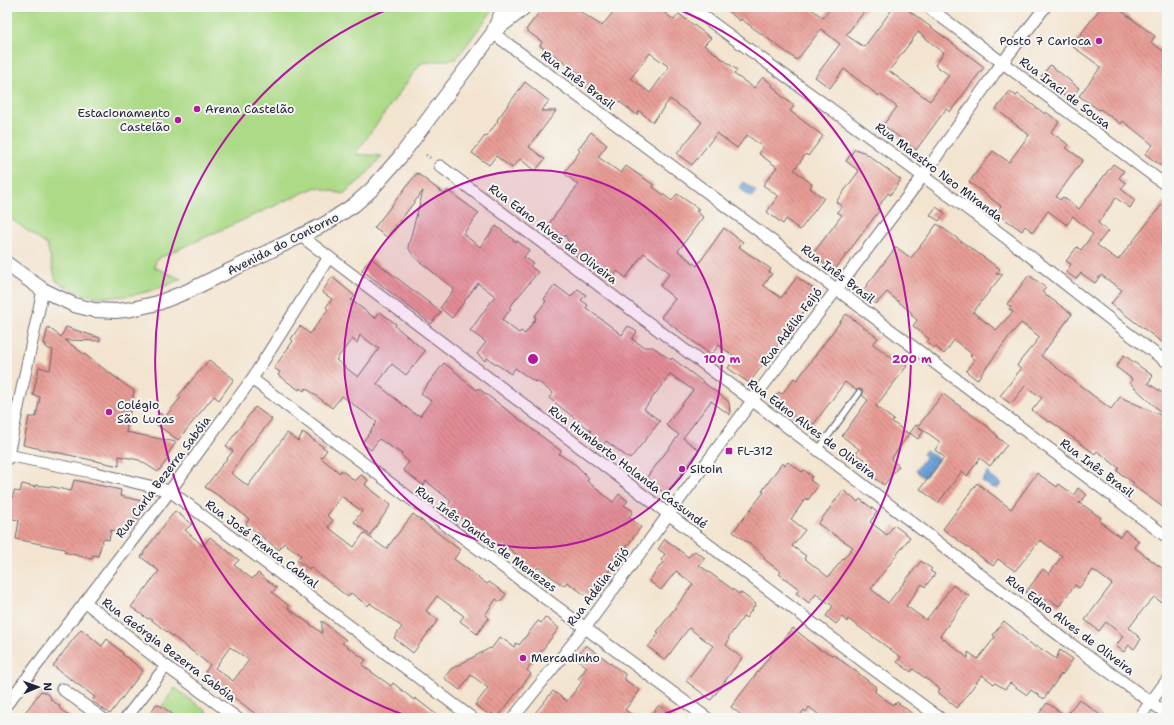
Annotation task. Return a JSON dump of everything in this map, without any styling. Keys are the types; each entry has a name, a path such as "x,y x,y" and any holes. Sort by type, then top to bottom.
{"street":[{"name":"Avenida do Contorno","path":"7,264 43,290 74,305 105,311 132,309 158,303 188,291 325,224 345,212 371,190 400,157 492,33 504,7"},
{"name":"Avenida do Contorno","path":"492,33 520,12 524,7"},
{"name":"Rua Maestro Neo Miranda","path":"692,7 923,176 1040,264 1144,346 1167,362"},
{"name":"Rua Iraci de Sousa","path":"928,7 1167,186"},
{"name":"Rua Adélia Feijó","path":"513,718 585,628 752,400 923,176 1003,62 1045,7"},
{"name":"Rua Inês Brasil","path":"492,33 1167,537"},
{"name":"Rua Edno Alves de Oliveira","path":"440,166 818,450 1068,642 1167,714"},
{"name":"Rua Humberto Holanda Cassundé","path":"301,236 940,718"},
{"name":"Rua Carla Bezerra Sabóia","path":"7,704 170,491 252,379 329,257"},
{"path":"7,457 43,290"},
{"name":"Rua Inês Dantas de Menezes","path":"252,379 419,506 707,718"},
{"name":"Rua José Franca Cabral","path":"7,457 96,473 170,491 472,718"},
{"name":"Rua Geórgia Bezerra Sabóia","path":"85,602 166,666 237,718"},
{"path":"126,718 166,666"},
{"path":"1139,718 1167,680"},
{"path":"62,689 102,718"}],"lane":[{"path":"818,450 859,394"}],"green space":[{"name":"Arena Castelão","path":"7,7 495,7 456,59 421,63 355,154 382,156 364,177 343,194 316,187 157,259 154,267 181,279 146,292 133,295 108,297 84,294 56,281 47,245 7,216"},
{"path":"175,688 207,712 202,718 178,718 162,706"}],"water":[{"path":"743,182 756,191 751,198 739,187"},
{"path":"926,450 938,460 926,476 923,477 916,470 925,457 923,454"},
{"path":"988,472 990,474 989,475 1001,484 997,489 992,488 982,481"}],"building":[{"path":"543,7 573,7 602,26 617,7 657,7 674,20 679,14 711,38 704,45 737,70 734,74 754,88 763,77 773,85 772,86 778,91 777,92 794,106 790,111 823,136 808,156 806,154 794,170 812,184 810,188 824,198 800,230 786,219 783,224 767,212 778,196 763,185 777,167 759,154 763,147 747,135 737,148 717,133 692,165 677,154 702,122 670,99 653,122 639,111 637,115 616,99 611,106 582,84 582,75 540,46 542,42 526,30","holes":["650,53 669,67 650,93 631,78"]},
{"path":"723,7 809,7 823,18 831,7 868,7 846,35 864,47 894,7 904,7 984,67 950,112 946,109 916,150 883,125 897,107 880,94 879,96 844,69 830,88 815,77 840,44 821,29 797,60 741,19 740,21","holes":["918,32 944,53 935,65 949,75 930,101 889,71"]},
{"path":"1101,7 1116,7 1155,36 1151,42 1167,54 1167,170 1145,154 1153,145 1123,121 1121,124 1079,96 1101,67 1072,46"},
{"path":"1050,65 1079,88 1070,100 1040,78"},
{"path":"525,82 549,101 541,111 556,111 529,147 545,159 535,171 520,159 512,168 496,156 489,165 472,153 498,121 497,120"},
{"path":"1010,91 1016,96 1018,94 1045,114 1046,112 1059,122 1051,132 1069,145 1066,148 1083,160 1056,197 1060,200 1063,197 1079,209 1113,164 1124,171 1119,178 1126,183 1121,189 1135,200 1130,208 1116,198 1098,223 1108,231 1097,245 1118,260 1167,198 1167,346 1111,304 1122,290 1101,275 1095,283 1081,273 1076,279 1066,272 1071,264 1066,261 1077,247 1081,250 1093,234 1073,216 1067,225 1048,211 1033,232 1025,226 1022,231 996,213 1001,206 969,182 993,151 1009,162 1029,135 996,109"},
{"path":"591,132 607,145 598,157 621,173 626,166 654,185 653,187 672,201 677,194 699,209 696,211 703,217 678,251 697,266 724,228 743,242 739,247 771,269 769,272 772,274 763,285 781,298 797,277 818,292 749,383 728,368 735,358 719,345 711,355 661,317 675,299 660,286 670,273 644,253 626,278 617,271 611,280 575,255 565,235 560,242 544,230 578,185 564,173 580,151 578,149"},
{"path":"855,149 864,152 901,180 890,195 888,193 877,209 879,211 834,271 812,255 842,215 837,212 842,206 836,202 859,171 846,161"},
{"path":"417,173 444,194 447,190 479,213 463,234 480,247 496,226 529,250 524,257 533,263 530,266 538,272 509,308 511,309 502,320 519,333 521,331 525,334 536,318 534,317 546,301 544,299 555,285 571,297 578,289 586,295 581,300 588,305 586,308 622,335 628,326 637,332 632,339 644,347 653,347 671,360 672,358 729,402 730,415 711,401 683,438 699,450 666,494 656,487 657,485 647,477 679,435 666,425 693,390 670,374 644,409 660,421 630,459 606,441 602,446 588,435 591,431 549,398 553,393 536,380 535,382 515,368 511,374 487,358 485,361 477,354 486,342 470,331 495,296 478,283 452,318 440,308 454,289 414,257 408,247 423,191 387,237 374,228"},
{"path":"936,207 945,213 939,221 930,215"},
{"path":"937,224 1000,269 996,274 1003,274 973,312 996,330 1013,312 1009,309 1011,307 1007,304 1029,275 1046,288 1042,292 1072,314 1041,356 1111,409 1120,397 1167,418 1167,510 1132,485 1134,483 1117,471 1119,468 1097,451 1095,454 1050,421 1049,422 1032,410 1042,398 1025,386 1011,404 1000,396 1021,369 1017,366 1020,361 1040,337 1021,323 977,380 966,371 974,360 970,356 972,354 954,340 944,354 927,342 929,339 913,326 917,320 911,315 912,313 887,292 876,304 861,293 896,247 911,258"},
{"path":"371,258 441,312 431,324 362,270"},
{"path":"332,277 355,296 351,300 375,318 380,312 396,324 395,326 425,351 406,375 392,364 377,384 416,415 417,414 420,416 431,401 421,393 444,363 461,376 461,378 477,390 478,388 561,451 559,454 576,465 589,478 587,481 613,502 619,494 628,501 624,505 633,511 629,517 641,527 589,598 567,582 564,586 538,567 534,573 518,560 520,557 503,545 501,548 453,512 447,507 451,501 426,481 424,486 403,470 409,462 401,455 402,454 379,439 371,450 362,443 377,422 342,396 332,408 306,388 304,391 300,388 299,390 278,375 280,372 274,368 293,341 291,339 300,326 310,334 328,309 326,307 332,299 322,292","holes":["360,335 379,349 358,377 336,360 352,339 357,343"]},
{"path":"846,314 878,338 873,344 896,361 897,359 907,366 876,406 894,420 892,422 909,434 891,459 899,466 884,485 859,467 865,460 856,454 859,449 842,436 868,400 862,395 862,390 856,390 845,382 810,429 772,400 779,392 782,394 794,378 797,380"},
{"path":"48,327 61,337 66,327 100,338 100,341 65,340 134,391 126,432 176,442 166,457 168,459 158,472 139,460 119,456 119,466 23,445 29,417 36,417 40,397 33,395 39,367 50,370 53,350 46,348 46,344 44,344"},
{"path":"1124,355 1153,376 1148,383 1167,396 1167,418 1130,383 1132,379 1116,367"},
{"path":"209,360 234,379 219,400 214,396 178,440 153,422 160,413 165,417 181,397 178,396"},
{"path":"943,394 990,428 998,436 997,437 1007,445 990,466 980,458 967,476 962,471 938,503 920,489 944,457 935,450 940,442 918,426"},
{"path":"255,407 272,419 231,473 248,486 287,433 298,441 303,432 327,450 321,458 340,473 341,470 355,481 361,475 368,480 365,485 391,505 370,535 354,522 362,511 341,496 327,516 333,520 328,527 354,547 364,533 386,549 413,514 460,550 454,559 487,584 489,582 506,594 500,602 496,599 485,615 489,618 477,634 460,621 464,616 437,596 426,611 438,620 413,653 394,638 402,627 370,603 368,606 351,593 348,597 310,567 309,569 297,560 301,555 284,543 279,550 246,524 249,519 225,500 205,487 233,451 226,446"},
{"path":"916,425 924,431 918,439 910,433"},
{"path":"788,462 802,472 804,470 812,476 810,480 818,486 808,500 806,498 791,519 805,530 792,546 806,556 804,558 828,577 853,547 818,524 843,490 858,502 860,499 877,512 870,522 887,535 894,525 910,537 871,589 888,603 921,561 932,569 930,571 935,574 925,587 922,584 906,606 926,620 953,585 969,596 940,636 968,658 968,652 978,659 995,637 993,635 1004,621 1036,648 1037,646 1056,659 1060,650 1073,659 1044,699 1031,690 1027,695 1010,683 1005,689 995,683 994,684 982,675 957,708 938,692 940,689 913,669 911,672 897,662 901,657 848,619 847,622 842,617 836,624 826,616 833,606 816,594 809,603 796,593 799,589 779,574 781,572 764,559 765,557 758,550 733,532 764,492 762,491 782,463 785,465"},
{"path":"1037,473 1057,487 1059,484 1074,495 1078,488 1087,495 1079,503 1101,518 1099,521 1120,537 1125,530 1139,541 1134,547 1167,572 1167,606 1154,597 1144,608 1129,628 1141,639 1134,649 1129,645 1124,652 1116,646 1123,636 1106,622 1099,631 1085,620 1112,584 1093,570 1079,588 1075,585 1059,606 1047,598 1043,604 1026,592 1043,569 1049,574 1062,556 1040,540 1015,571 998,559 993,566 943,529 977,483 1011,509"},
{"path":"74,480 121,490 120,496 146,502 138,520 134,519 124,533 111,530 109,540 103,539 98,556 93,555 92,559 64,552 65,549 16,539 19,520 7,518 14,491 20,492 22,484 35,487 35,485 53,487 71,491"},
{"path":"175,511 192,524 185,530 203,546 210,537 239,560 234,565 252,579 258,573 277,588 272,592 289,606 288,608 322,633 322,621 346,640 342,643 366,660 362,665 391,686 393,683 414,700 415,698 441,718 261,718 219,686 220,684 205,672 210,665 149,618 148,619 131,607 159,571 141,557","holes":["230,647 249,660 233,681 215,668"]},
{"path":"665,539 688,557 695,551 705,558 699,565 739,594 740,592 756,604 746,618 744,616 728,638 729,640 726,645 742,658 711,700 686,681 713,646 689,628 665,660 648,647 659,633 657,632 693,584 676,571 661,590 649,581 663,562 661,560 665,554 658,549"},
{"path":"545,617 559,628 527,670 531,674 498,717 492,713 490,715 475,705 488,688 471,675 460,690 444,678 451,669 490,648 491,649 500,637 514,647 516,643 519,645 538,621 541,623"},
{"path":"793,628 819,649 837,657 876,687 875,692 893,705 897,702 918,718 823,718 809,707 806,712 804,710 798,718 745,718 731,707"},
{"path":"81,629 102,646 107,639 123,653 122,654 143,670 110,714 92,701 95,697 53,666"},
{"path":"586,645 625,674 625,680 640,690 625,710 636,718 531,718 553,691 567,701 579,686 582,681 578,679 587,667 576,658"},
{"path":"41,691 51,697 50,699 60,706 59,708 72,718 21,718"},
{"path":"1079,699 1104,718 1036,718 1047,703 1066,716"},
{"path":"156,704 163,707 177,718 148,718"},
{"path":"659,705 677,718 649,718"}],"place":[{"name":"Posto 7 Carioca","path":"1099,41"},
{"name":"Arena Castelão","path":"197,109"},
{"name":"Estacionamento Castelão","path":"178,120"},
{"name":"Colégio São Lucas","path":"109,412"},
{"name":"FL-312","path":"729,451"},
{"name":"Sitoin","path":"682,469"},
{"name":"Mercadinho","path":"523,658"}]}
